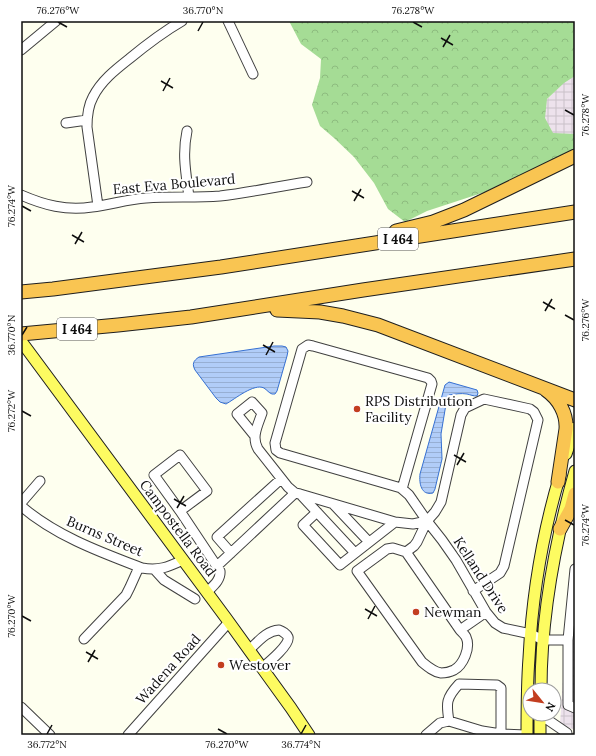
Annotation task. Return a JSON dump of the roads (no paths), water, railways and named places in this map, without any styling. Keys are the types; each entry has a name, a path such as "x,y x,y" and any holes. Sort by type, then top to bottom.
{"highway":[{"path":"221,267 381,235 433,222 464,210 575,156"},
{"name":"I 464","path":"21,292 221,267 575,212"},
{"name":"I 464","path":"21,334 118,326 191,317 575,259"},
{"path":"239,310 314,312 360,320 378,325 575,400"},
{"path":"542,387 550,393 562,408 566,422 558,482"},
{"path":"560,529 571,509 575,494"}],"main road":[{"name":"Campostella Road","path":"23,344 229,622 308,735"},
{"path":"527,735 528,676 531,634 539,571 547,526 558,482 575,428"},
{"path":"541,682 543,640 551,575 560,529 575,472"},
{"path":"540,722 540,735"}],"street":[{"path":"21,50 56,21"},
{"path":"98,206 87,120 89,106 93,97 106,79 154,39 182,21"},
{"path":"228,21 253,74"},
{"path":"66,123 87,120"},
{"path":"188,131 184,159 189,197"},
{"name":"East Eva Boulevard","path":"21,194 41,203 64,208 77,208 166,196 220,196 307,182"},
{"path":"308,345 313,346 431,380 432,384 402,489 394,485 280,453 276,450 275,443 302,349 308,345"},
{"path":"406,552 417,542 427,521 441,502 461,415 465,408 484,399 530,409 534,412 538,420 504,566 500,573 474,591"},
{"path":"254,435 255,444 258,449 288,488 297,493 395,522 413,524 427,521"},
{"path":"180,511 207,492 180,456 154,475 220,571 218,581 207,592"},
{"path":"231,553 217,537 281,479"},
{"path":"21,503 40,481"},
{"name":"Kelland Drive","path":"402,489 409,495 456,560 486,612 495,623 503,628 531,634 543,640"},
{"path":"297,493 355,553"},
{"path":"217,566 297,493"},
{"path":"333,504 369,542"},
{"name":"Burns Street","path":"21,506 30,514 58,532 138,567 151,570 162,569 183,560"},
{"path":"317,512 303,525 340,565 395,522"},
{"path":"393,548 406,552 460,630 466,637 467,650 459,666 454,670 447,672 435,671 428,667 422,662 357,571 387,549 393,548"},
{"path":"84,639 126,595 138,567"},
{"path":"154,569 164,580 195,600"},
{"path":"575,569 570,635 571,678 568,705 575,708"},
{"path":"460,630 486,612"},
{"name":"Wadena Road","path":"128,735 229,622"},
{"path":"249,650 264,636 274,630 278,630 289,638 285,646 262,668"},
{"path":"543,640 570,635"},
{"path":"449,721 447,707 449,696 459,684 497,685 501,688 501,734"},
{"path":"21,706 50,735"},
{"path":"426,735 440,723 449,721 482,731 501,734 527,735"},
{"path":"551,722 567,733 567,735"}],"water":[{"path":"274,346 286,347 288,351 275,394 271,394 264,388 255,388 245,392 226,404 220,402 216,398 195,370 194,361 199,357"},
{"path":"449,382 477,390 478,393 477,396 458,394 449,395 447,398 441,434 442,459 435,489 433,493 426,493 422,488 420,474 445,385"}],"place":[{"name":"RPS Distribution Facility","path":"357,409"},
{"name":"Newman","path":"416,612"},
{"name":"Westover","path":"221,665"}]}
